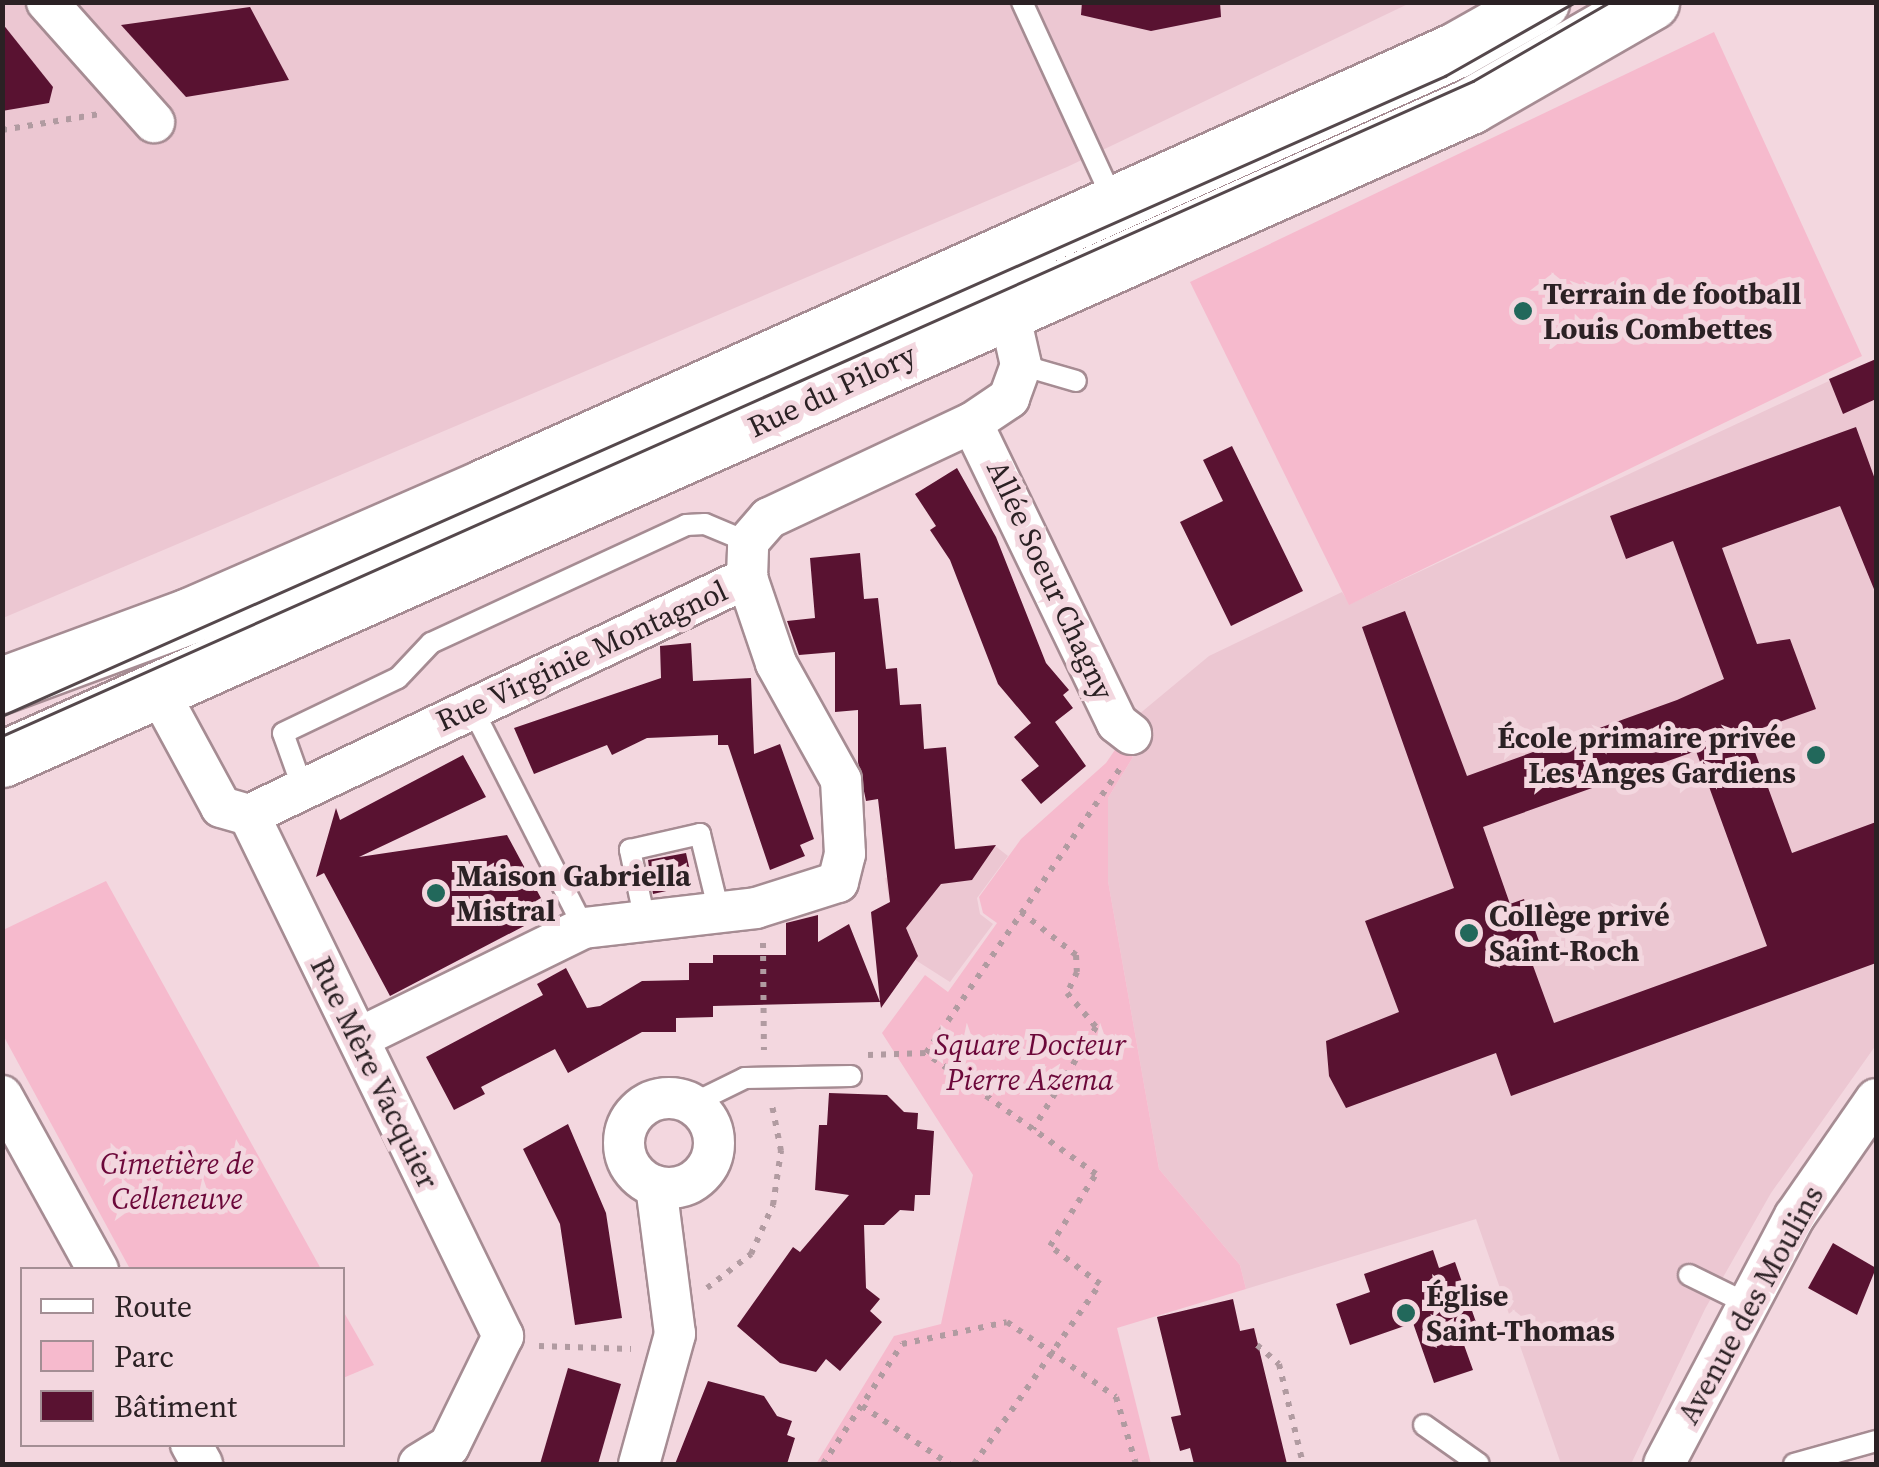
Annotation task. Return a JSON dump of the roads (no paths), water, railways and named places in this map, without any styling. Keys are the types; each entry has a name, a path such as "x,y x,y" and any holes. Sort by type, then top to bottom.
{"main road":[{"name":"Rue du Pilory","path":"2,685 206,609 1116,206 1456,50 1541,2"},
{"name":"Rue du Pilory","path":"2,759 157,688 600,498 1470,106 1651,2"}],"street":[{"path":"48,2 148,115"},
{"path":"1009,312 1021,366"},
{"name":"Rue Virginie Montagnol","path":"249,815 472,708 748,560 768,518 972,423 1009,398 1021,366"},
{"name":"Allée Soeur Chagny","path":"972,423 1126,743"},
{"path":"360,1038 584,928 762,906 831,889 845,854 841,780 776,663 748,560"},
{"name":"Rue Mère Vacquier","path":"157,688 221,807 249,815 360,1038 503,1344 450,1458"},
{"path":"2,1096 96,1267"},
{"path":"678,1099 692,1104 711,1126 713,1154 684,1186 656,1186 632,1168 624,1139 628,1125 648,1103 678,1099"},
{"name":"Avenue des Moulins","path":"1664,1464 1795,1216 1876,1099"},
{"path":"639,1464 674,1351 656,1186"}],"lane":[{"path":"1022,2 1116,206"},
{"path":"1021,366 1076,381"},
{"path":"303,789 284,733 398,678 431,643 686,524 706,524 748,560"},
{"path":"472,708 584,928"},
{"path":"646,921 630,850 700,834 719,912"},
{"path":"692,1104 766,1068 851,1076"},
{"path":"1689,1275 1748,1304"},
{"path":"1424,1425 1480,1464"},
{"path":"1794,1464 1876,1441"}],"tram line":[{"path":"2,716 1445,76 1575,2"},
{"path":"2,736 1473,81 1610,2"}],"place":[{"name":"Terrain de football Louis Combettes","path":"1523,311"},
{"name":"École primaire privée Les Anges Gardiens","path":"1816,755"},
{"name":"Maison Gabriella Mistral","path":"436,893"},
{"name":"Collège privé Saint-Roch","path":"1469,933"},
{"name":"Église Saint-Thomas","path":"1406,1313"}],"park label":[{"name":"Square Docteur Pierre Azema","path":"1030,1062"},
{"name":"Cimetière de Celleneuve","path":"177,1181"}]}
